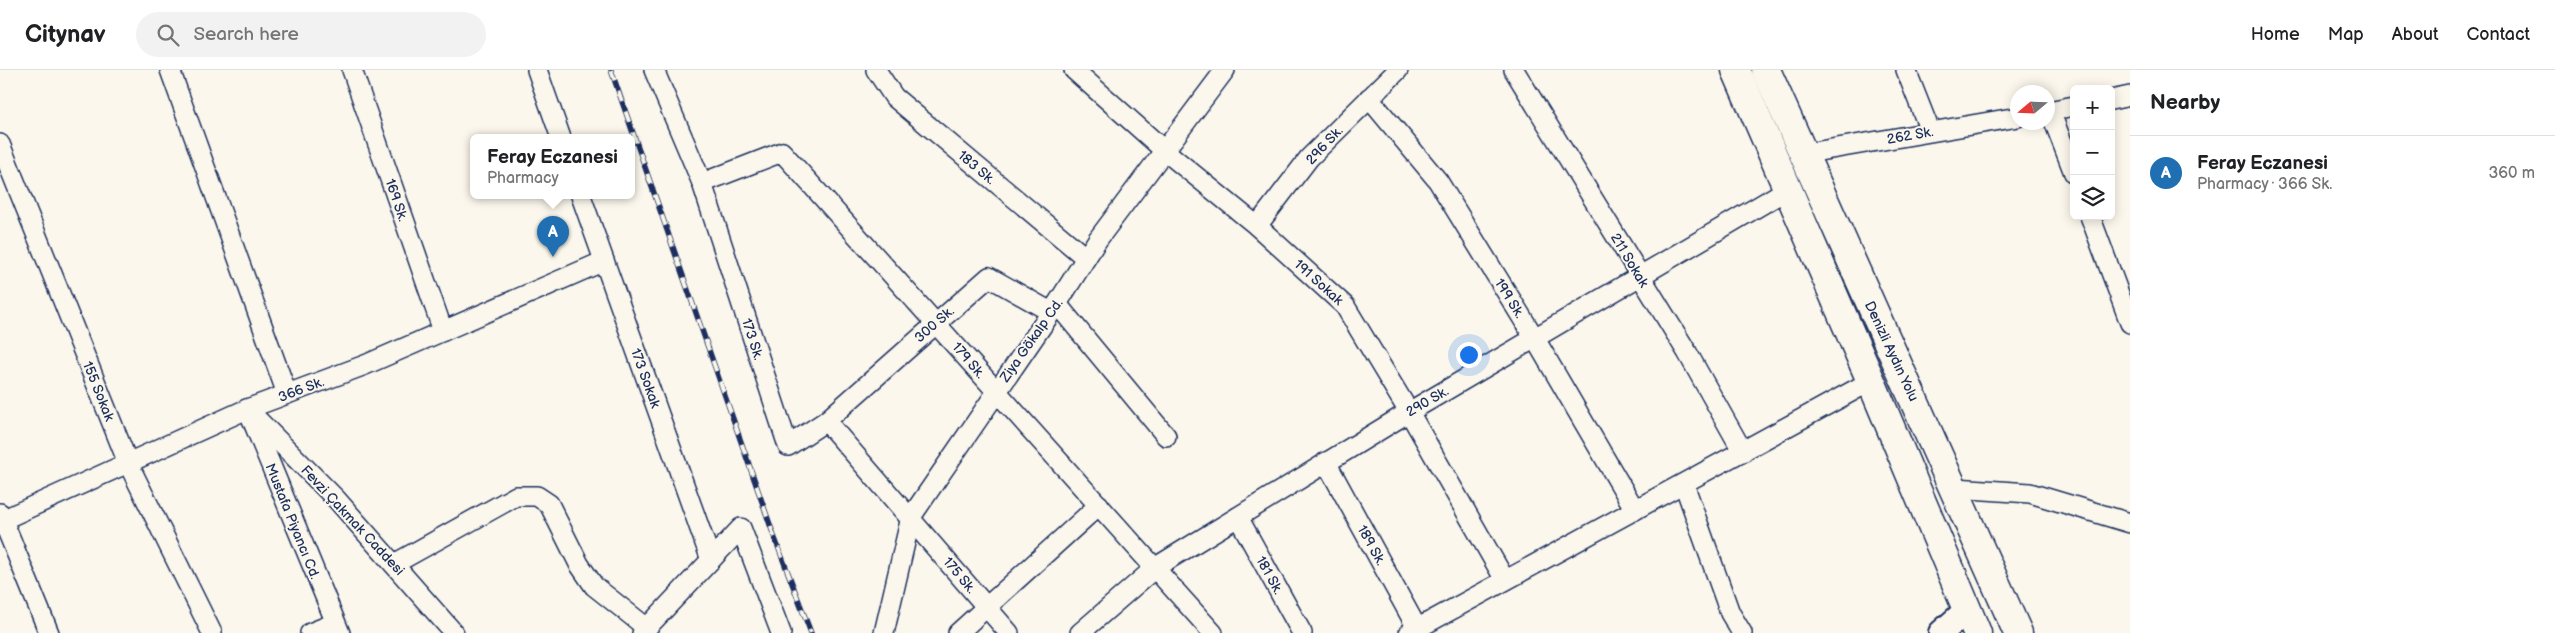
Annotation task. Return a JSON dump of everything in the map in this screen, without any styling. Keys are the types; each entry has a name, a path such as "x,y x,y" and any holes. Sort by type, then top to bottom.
{"highway":[{"path":"1736,70 1872,381 1972,621"},
{"name":"Denizli Aydın Yolu","path":"1766,70 1802,154 1955,488 2018,633"}],"main road":[{"path":"1941,633 1972,621"}],"street":[{"path":"170,70 287,394"},
{"name":"169 Sk.","path":"352,70 443,331"},
{"path":"537,70 560,134"},
{"name":"173 Sk.","path":"654,70 702,183 788,446 826,421"},
{"name":"183 Sk.","path":"876,70 894,97 1086,258"},
{"name":"191 Sokak","path":"1074,70 1165,151 1257,226 1345,306 1409,412 1505,580"},
{"name":"296 Sk.","path":"1257,226 1309,158 1398,70"},
{"name":"211 Sokak","path":"1514,70 1640,274 1743,452"},
{"path":"1906,70 1930,132"},
{"name":"Ziya Gökalp Cd.","path":"884,633 911,518 1054,308 1098,239 1165,151 1220,72"},
{"path":"2115,99 2130,96"},
{"name":"199 Sk.","path":"1369,98 1438,181 1534,337 1635,510"},
{"path":"2055,110 2070,107"},
{"name":"262 Sk.","path":"1802,154 2010,118"},
{"path":"2055,126 2070,163"},
{"name":"155 Sokak","path":"0,144 128,463 212,633"},
{"name":"179 Sk.","path":"702,183 782,152 1156,567 1213,633"},
{"name":"290 Sk.","path":"1080,633 1156,567 1534,337 1788,189"},
{"name":"173 Sokak","path":"582,199 711,560"},
{"path":"2092,220 2124,290 2130,324"},
{"name":"366 Sk.","path":"1,518 247,409 365,365 604,261"},
{"name":"300 Sk.","path":"826,421 935,322 989,277 1054,308 1166,436"},
{"path":"1413,631 1872,381"},
{"name":"Fevzi Çakmak Caddesi","path":"247,409 337,500 454,633"},
{"name":"Mustafa Piyancı Cd.","path":"247,409 337,628"},
{"path":"826,421 911,518"},
{"name":"189 Sk.","path":"1326,462 1413,631"},
{"path":"1684,484 1730,613 1742,633"},
{"path":"1955,488 2030,493 2130,523"},
{"path":"394,564 516,496 537,496 548,504 578,564 594,586 645,630 740,528 781,633"},
{"path":"958,633 1100,505"},
{"name":"181 Sk.","path":"1238,517 1302,633"},
{"path":"1,518 49,633"},
{"name":"175 Sk.","path":"911,518 1009,633"},
{"path":"310,633 337,628"}],"railway":[{"path":"611,70 633,134"},
{"path":"635,139 774,536 811,633"}],"place":[{"name":"Feray Eczanesi","path":"553,257"}]}
